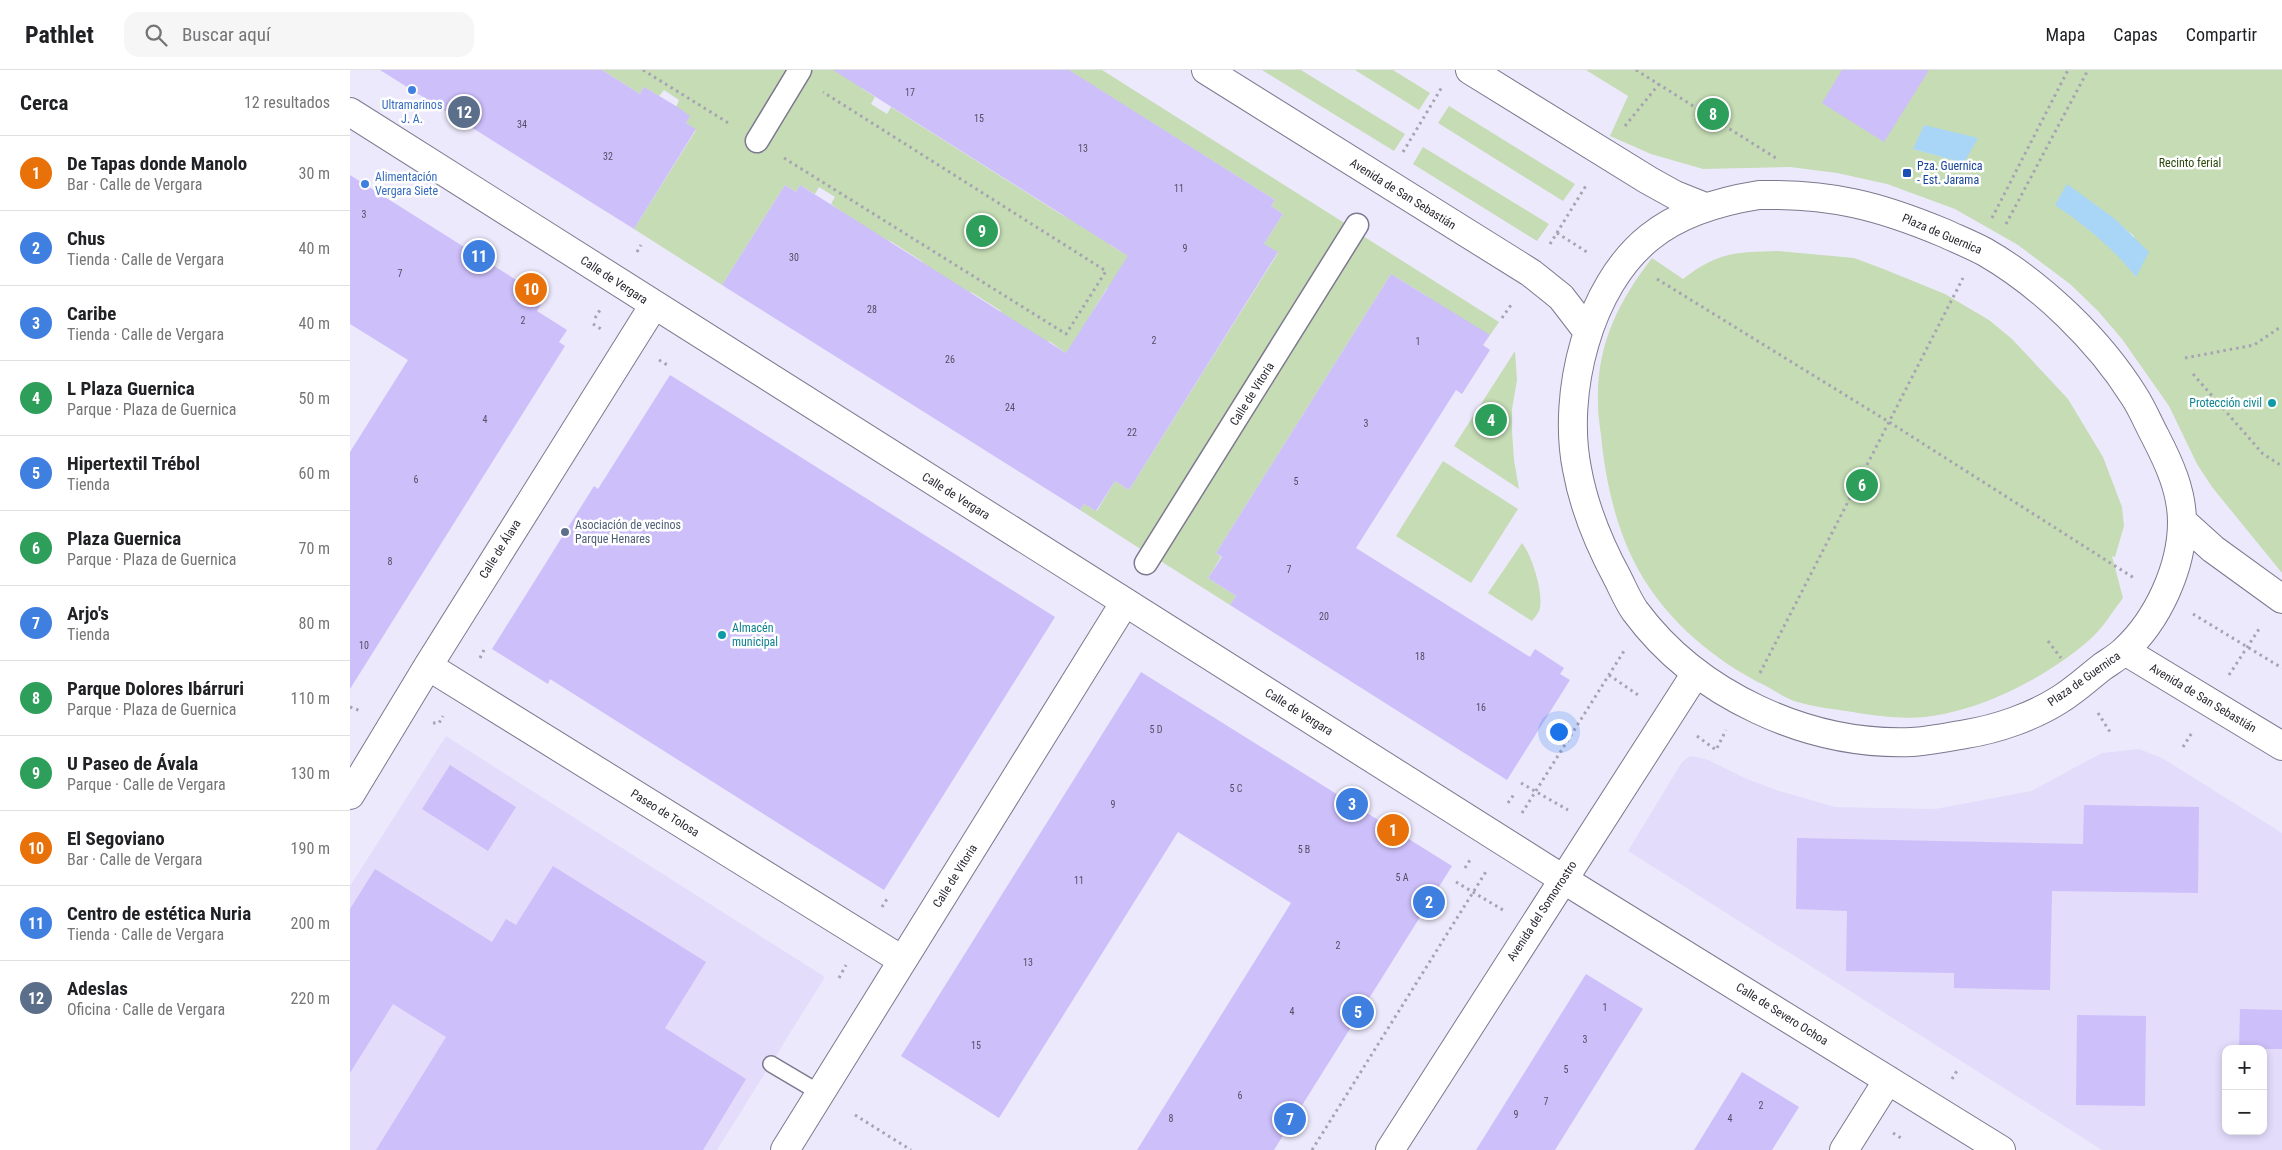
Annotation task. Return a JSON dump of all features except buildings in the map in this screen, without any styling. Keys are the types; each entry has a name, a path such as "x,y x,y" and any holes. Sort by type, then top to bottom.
{"street":[{"name":"Avenida de San Sebastián","path":"1206,70 1531,273 1562,297 1588,332"},
{"path":"757,141 799,73"},
{"path":"1459,74 1675,195 1705,207"},
{"name":"Calle de Vergara","path":"350,112 1563,879"},
{"name":"Plaza de Guernica","path":"1790,195 1826,197 1863,204 1925,225 1983,251 2036,287 2108,359 2135,397 2170,464 2178,493 2182,521 2177,563 2163,596 2145,626 2125,651 2059,700 2023,719 1970,734 1911,742 1856,739 1804,727 1743,703 1696,673 1663,642 1635,610 1598,543 1576,466 1573,425 1576,383 1588,332 1606,289 1649,238 1673,222 1705,207 1750,197 1790,195"},
{"name":"Calle de Vitoria","path":"1146,563 1357,225"},
{"name":"Calle de Álava","path":"350,795 428,666 654,305"},
{"path":"2182,521 2213,549 2280,598"},
{"name":"Calle de Vitoria","path":"785,1150 1125,602"},
{"name":"Avenida de San Sebastián","path":"2125,651 2282,746"},
{"name":"Paseo de Tolosa","path":"428,666 902,960"},
{"name":"Avenida del Somorrostro","path":"1390,1150 1696,673"},
{"name":"Calle de Severo Ochoa","path":"1563,879 2002,1150"},
{"path":"1844,1150 1888,1080"}],"lane":[{"path":"771,1064 820,1093"}],"path":[{"path":"644,70 1066,334 1106,271 799,73"},
{"path":"1636,70 1790,167 1790,195"},
{"path":"1983,251 2068,70"},
{"path":"1716,750 1767,660 1958,292 2088,70"},
{"path":"1384,182 1459,74"},
{"path":"1620,131 1659,84"},
{"path":"1557,233 1598,258 1666,282 2163,596 2282,668"},
{"path":"2184,358 2254,344 2282,326"},
{"path":"2193,374 2263,454 2282,466"},
{"path":"2183,747 2280,598"},
{"path":"1312,1150 1632,638 1642,618"},
{"path":"855,1115 911,1150"}],"shaded area":[{"path":"446,736 825,977 717,1150 350,1150 350,886"},
{"path":"2139,749 2162,758 2282,833 2282,1150 2102,1150 1628,851 1682,762 1690,756 1706,759 1747,779 1776,790 1835,807 1935,809 2031,791 2102,753"}],"green space":[{"path":"602,70 857,70 865,81 861,88 875,97 871,104 887,114 891,107 1062,215 1115,238 1110,245 1125,254 1170,254 1107,288 1088,319 1084,366 1049,341 1045,348 997,319 1001,311 971,292 966,299 919,269 923,262 892,242 841,220 845,214 831,204 835,197 819,187 815,194 800,185 796,192 785,185 722,285 634,229 696,130 686,123 676,107 679,100 664,90 659,96 644,87 640,94"},
{"path":"1068,70 1102,70 1346,224 1142,550 1080,510 1084,504 1097,511 1115,481 1129,490 1278,253 1264,244 1283,214 1271,206 1275,200"},
{"path":"1262,70 1301,70 1405,134 1394,151"},
{"path":"1355,70 1393,70 1430,93 1419,110"},
{"name":"Recinto ferial","path":"1586,70 2282,70 2282,573 2212,487 2197,464 2169,406 2122,339 2098,311 2070,284 2018,245 1955,209 1887,184 1837,173 1790,167 1703,169 1651,154 1610,136 1628,96","holes":["1924,125 1964,163 1914,149","2093,203 2134,236 2136,277 2119,255 2080,222"]},
{"path":"1449,106 1575,184 1563,201 1438,123"},
{"path":"1423,147 1549,224 1537,241 1413,164"},
{"path":"1363,236 1499,322 1490,335 1423,310 1430,298 1391,274 1216,553 1221,557 1208,578 1236,596 1230,605 1159,560"},
{"path":"1778,251 1854,258 1945,294 1989,320 2012,339 2068,399 2103,457 2122,507 2124,526 2115,557 2112,556 2123,598 2093,637 2072,654 2012,690 1968,708 1916,718 1871,715 1801,703 1747,676 1729,665 1694,638 1678,623 1651,590 1639,571 1625,541 1610,494 1598,414 1598,383 1605,344 1619,308 1652,258 1683,279 1706,263 1728,255"},
{"path":"1515,351 1517,380 1512,409 1512,431 1519,489 1454,446"},
{"path":"1443,461 1518,509 1471,583 1396,536"},
{"path":"1522,543 1530,557 1539,586 1539,611 1532,621 1488,593"}],"water":[{"path":"1924,125 1978,138 1964,163 1913,149"},
{"path":"2067,184 2115,219 2149,252 2136,277 2099,238 2055,205"}],"place":[{"name":"Ultramarinos J. A.","path":"412,90"},
{"name":"Adeslas","path":"464,112"},
{"name":"Parque Dolores Ibárruri","path":"1713,114"},
{"name":"Pza. Guernica - Est. Jarama","path":"1907,173"},
{"name":"Alimentación Vergara Siete","path":"365,184"},
{"name":"U Paseo de Ávala","path":"982,231"},
{"name":"Centro de estética Nuria","path":"479,256"},
{"name":"El Segoviano","path":"531,289"},
{"name":"Protección civil","path":"2272,403"},
{"name":"L Plaza Guernica","path":"1491,420"},
{"name":"Plaza Guernica","path":"1862,485"},
{"name":"Asociación de vecinos Parque Henares","path":"565,532"},
{"name":"Almacén municipal","path":"722,635"},
{"name":"Caribe","path":"1352,804"},
{"name":"De Tapas donde Manolo","path":"1393,830"},
{"name":"Chus","path":"1429,902"},
{"name":"Hipertextil Trébol","path":"1358,1012"},
{"name":"Arjo's","path":"1290,1119"}]}
